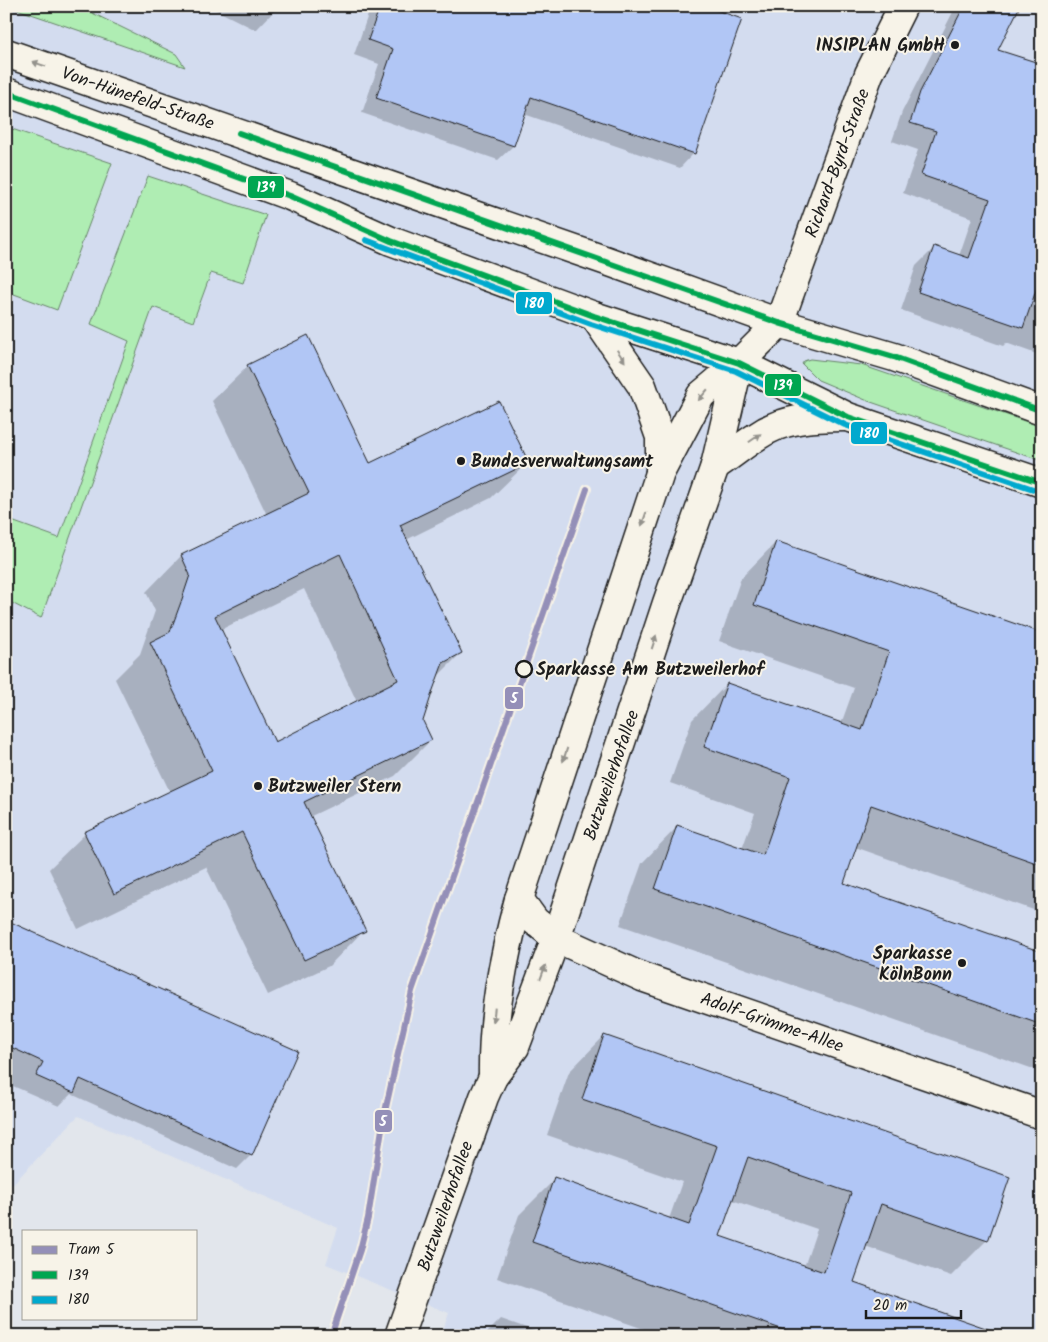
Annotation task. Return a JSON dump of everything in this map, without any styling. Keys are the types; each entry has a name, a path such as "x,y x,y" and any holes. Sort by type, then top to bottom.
{"street":[{"name":"Richard-Byrd-Straße","path":"779,323 869,74 903,6"},
{"name":"Von-Hünefeld-Straße","path":"6,53 580,251 779,323 894,357 1042,411"},
{"path":"6,92 290,196 384,238 594,316 739,363 848,417 1042,483"},
{"name":"Butzweilerhofallee","path":"594,316 646,394 660,437 660,473"},
{"path":"739,363 779,323"},
{"name":"Butzweilerhofallee","path":"398,1336 480,1106 493,1077 515,1047 556,938 666,603 715,466 739,363"},
{"name":"Butzweilerhofallee","path":"493,1077 495,1010 502,961 518,899 660,473 701,395 739,363"},
{"path":"715,466 756,436 782,424 811,417 848,417"},
{"name":"Adolf-Grimme-Allee","path":"518,899 535,921 556,938 642,977 1042,1115"}],"shaded area":[{"path":"6,6 1042,6 1042,1336 441,1336 449,1313 326,1264 338,1228 78,1116 6,1191"}],"green space":[{"path":"8,6 78,6 176,54 185,67"},
{"path":"6,127 112,163 57,310 6,291"},
{"path":"148,176 266,215 243,283 211,273 193,322 153,307 41,618 6,600 6,519 59,538 129,341 91,324"},
{"path":"810,359 861,365 1042,427 1042,461 868,401 818,380 802,364"}],"building":[{"path":"380,6 705,6 742,19 695,154 531,97 514,146 376,98 393,49 368,40"},
{"path":"964,6 1020,6 998,50 1042,64 1042,273 1023,328 918,292 934,246 969,258 990,199 921,175 936,131 910,123 920,92"},
{"path":"308,335 370,463 499,401 529,463 400,525 462,653 443,663 433,690 423,721 432,740 304,802 366,931 304,960 242,832 114,894 84,832 212,771 150,642 170,632 181,602 190,575 181,555 309,493 247,365","holes":["340,554 398,680 275,742 215,616"]},
{"path":"776,541 1042,633 1042,865 871,805 844,883 1042,952 1042,1025 655,889 677,825 763,855 790,777 704,747 727,683 862,730 889,652 754,605"},
{"path":"6,920 298,1051 252,1156 80,1079 74,1093 36,1076 43,1062 6,1045"},
{"path":"604,1035 1010,1177 988,1241 881,1204 854,1282 997,1332 997,1336 801,1336 532,1242 554,1177 689,1225 717,1146 582,1099","holes":["748,1157 851,1193 824,1272 720,1236"]}],"tram line":[{"name":"5","path":"331,1336 360,1250 368,1218 384,1116 412,991 587,489"}],"transit line":[{"name":"139","path":"6,92 290,196 391,241 594,316 739,363 848,417 1042,483"},
{"name":"139","path":"239,133 779,323 894,357 1042,411"},
{"name":"180","path":"366,240 591,324 736,371 845,425 1039,491"}],"place":[{"name":"INSIPLAN GmbH","path":"955,45"},
{"name":"Bundesverwaltungsamt","path":"461,461"},
{"name":"Sparkasse Am Butzweilerhof","path":"524,669"},
{"name":"Butzweiler Stern","path":"258,786"},
{"name":"Sparkasse KölnBonn","path":"962,963"}]}
